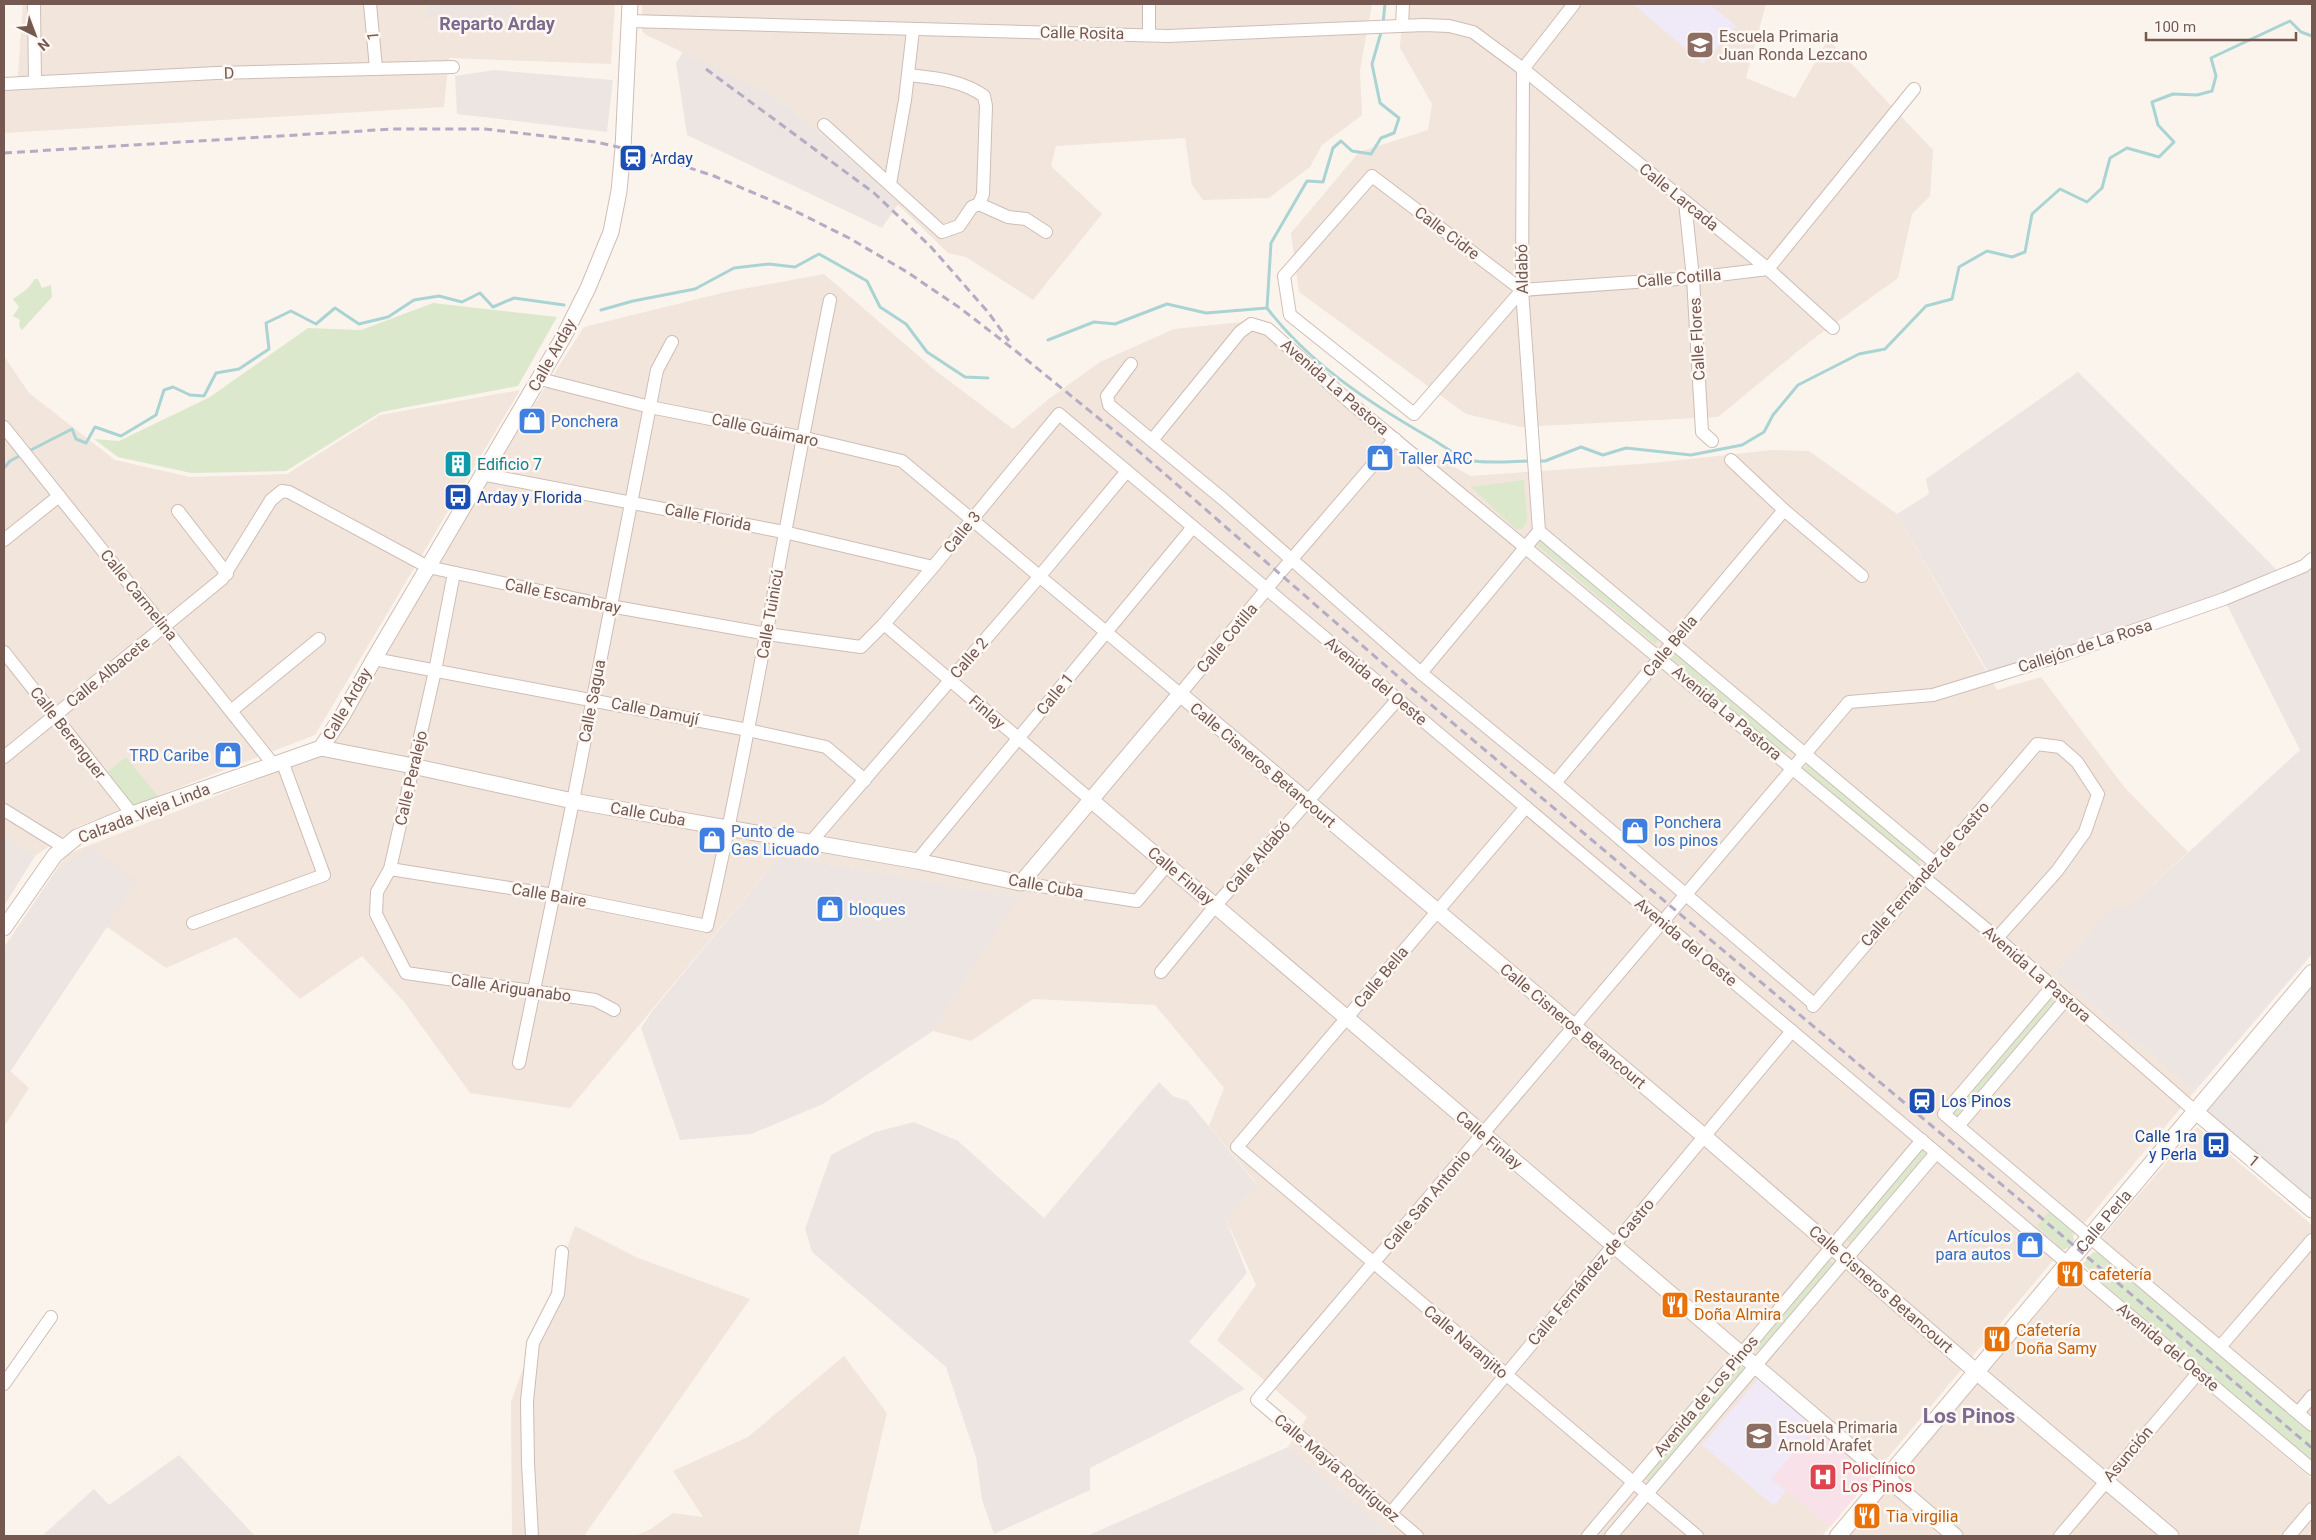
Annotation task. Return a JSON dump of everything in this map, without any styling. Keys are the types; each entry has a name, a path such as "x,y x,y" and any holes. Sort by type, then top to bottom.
{"main road":[{"name":"Calle Perla","path":"1838,1536 2091,1238 2312,973"}],"street":[{"path":"34,4 35,82"},
{"name":"1","path":"370,4 376,68"},
{"name":"Calle Arday","path":"321,748 341,718 481,474 540,379 588,288 612,232 619,191 623,148 630,4"},
{"path":"1149,4 1149,35"},
{"path":"1397,26 1404,4"},
{"path":"1523,69 1574,4"},
{"name":"Calle Rosita","path":"629,21 1149,35 1397,26 1449,26 1474,32 1523,69"},
{"path":"890,184 908,75 913,30"},
{"name":"D","path":"4,84 376,68 454,67"},
{"name":"Calle Larcada","path":"1523,69 1768,270 1833,328"},
{"name":"Aldabó","path":"1523,69 1522,290 1539,531"},
{"path":"824,125 942,232 959,226 972,207 979,204 983,194 986,106 984,96 975,90 944,78 908,75"},
{"path":"1768,270 1914,88"},
{"name":"Calle Cidre","path":"1284,276 1372,176 1522,290"},
{"name":"Calle Flores","path":"1685,202 1693,278 1702,432 1712,441"},
{"path":"979,204 1008,217 1026,219 1046,232"},
{"name":"Calle Cotilla","path":"1522,290 1693,278 1768,270"},
{"name":"Avenida La Pastora","path":"1284,276 1290,315 1414,414 1522,290"},
{"name":"Calle Tuinicú","path":"707,926 729,828 767,634 801,437 830,300"},
{"name":"Avenida La Pastora","path":"1153,439 1240,332 1251,324 1268,329 1396,440 1998,938 2196,1112"},
{"name":"Calle Sagua","path":"519,1063 573,801 650,407 658,370 672,342"},
{"path":"1131,364 1111,388 1107,396 1110,405 1153,439 1421,673 1686,894"},
{"name":"Calle Guáimaro","path":"540,379 650,407 801,437 902,461 972,520"},
{"name":"Avenida del Oeste","path":"1059,414 2312,1469"},
{"name":"Calle 3","path":"861,646 884,624 933,567 1059,414"},
{"name":"Calle Carmelina","path":"4,427 231,711 277,762 324,876 193,923"},
{"name":"Calle Cotilla","path":"1021,883 1291,560 1396,440"},
{"path":"1731,460 1784,510 1862,576"},
{"name":"Calle 2","path":"810,844 1127,471"},
{"name":"Calle Florida","path":"481,474 784,532 933,567"},
{"name":"Calle Escambray","path":"282,491 289,492 428,567 610,606 767,634 861,646"},
{"name":"Calle Albacete","path":"4,757 165,627 227,574 271,500 282,491"},
{"path":"4,540 59,496"},
{"name":"Calle Bella","path":"1554,782 1784,510"},
{"path":"178,511 227,574"},
{"name":"Calle Cisneros Betancourt","path":"972,520 1180,694 1305,802 1438,910 2171,1536"},
{"name":"Calle 1","path":"917,861 1193,527"},
{"path":"1421,673 1539,531"},
{"name":"Avenida La Pastora","path":"1539,531 1934,862"},
{"name":"Callejón de La Rosa","path":"1848,702 1941,692 2063,655 2224,599 2304,566 2312,559"},
{"name":"Calle Peralejo","path":"406,973 376,914 377,892 390,869 435,671 454,573"},
{"name":"Finlay","path":"884,624 1091,800"},
{"path":"231,711 319,639"},
{"name":"Calle Berenguer","path":"4,652 132,814"},
{"name":"Calle Damují","path":"374,658 748,730 826,748 864,780"},
{"name":"Calle Aldabó","path":"1161,972 1305,802 1398,699"},
{"name":"Calle San Antonio","path":"1257,1400 1848,702"},
{"name":"Calle Fernández de Castro","path":"1686,894 1814,1005 1922,876 2037,744 2060,748 2077,762 2098,794 2084,832 2062,863 1998,938"},
{"name":"Calzada Vieja Linda","path":"4,928 45,867 64,847 89,831 277,762 321,748"},
{"name":"Calle Cuba","path":"321,748 414,766 573,801 810,844 917,861 1021,883 1137,901 1167,865"},
{"name":"Calle Finlay","path":"1091,800 1887,1479"},
{"name":"Calle Bella","path":"1237,1147 1526,807"},
{"path":"4,810 64,847"},
{"name":"Calle Baire","path":"390,869 554,895 707,926"},
{"name":"Calle Ariguanabo","path":"406,973 595,1000 614,1010"},
{"name":"Avenida del Oeste","path":"2052,986 1944,1114 2312,1425"},
{"path":"1958,1126 2066,999"},
{"name":"Calle Fernández de Castro","path":"1390,1514 1792,1030"},
{"name":"1","path":"2196,1112 2312,1210"},
{"name":"Avenida de Los Pinos","path":"1588,1536 1922,1140"},
{"name":"Calle Naranjito","path":"1237,1147 1505,1376 1697,1536"},
{"name":"Avenida de Los Pinos","path":"1611,1536 1936,1153"},
{"path":"2220,1347 2312,1240"},
{"path":"532,1536 528,1472 527,1401 533,1343 558,1294 562,1252"},
{"path":"4,1384 51,1317"},
{"name":"Asunción","path":"2060,1536 2198,1373"},
{"path":"2298,1413 2312,1396"},
{"name":"Calle Mayía Rodríguez","path":"1257,1400 1417,1536"},
{"path":"1887,1479 1955,1536"},
{"path":"2289,1536 2312,1509"}],"shaded area":[{"path":"23,4 427,4 427,18 513,18 514,4 615,4 611,64 449,58 444,107 4,133 4,90 17,88"},
{"path":"427,4 514,4 513,18 426,18"},
{"path":"642,4 1372,4 1360,70 1362,115 1322,145 1310,167 1269,198 1203,200 1192,185 1185,138 1056,146 1051,166 1102,214 1033,300 966,257 948,253 857,165 775,96 646,35 642,31"},
{"path":"1403,4 1766,4 1746,78 1795,98 1828,39 1933,150 1930,196 1912,214 1898,278 1809,342 1718,417 1521,427 1466,414 1299,292 1291,233 1359,152 1428,130 1432,104 1400,48"},
{"name":"Escuela Primaria Juan Ronda Lezcano","path":"1633,4 1710,4 1736,26 1703,64"},
{"path":"683,52 775,96 857,165 898,204 882,228 687,135 676,63"},
{"path":"494,70 613,80 607,132 457,114 455,76"},
{"path":"824,274 936,371 1013,429 1050,398 1100,362 1174,329 1261,320 1414,446 1471,476 1653,463 1772,450 1809,451 1897,514 1997,690 2041,677 2125,788 2188,852 2130,906 2110,908 2056,973 2195,1091 1822,1536 1392,1536 1288,1447 1307,1417 1217,1340 1256,1285 1225,1217 1257,1184 1209,1126 1224,1088 1155,1005 1033,999 971,1041 933,1031 1017,897 780,856 570,1108 470,1093 404,1002 362,956 300,999 236,937 166,968 107,927 10,1071 29,1088 4,1127 4,947 67,854 316,757 343,726 525,419 584,327 726,292"},
{"path":"4,356 29,393 115,460 190,477 287,474 380,415 520,390 315,735 77,827 35,856 4,836"},
{"path":"2078,372 2282,575 2312,559 2312,954 2195,1091 2056,973 2110,908 2130,906 2300,750 2224,599 1991,677 1897,514 1929,494 1926,479"},
{"path":"4,836 35,856 4,906"},
{"path":"90,847 137,881 4,1081 4,952 54,874"},
{"path":"780,856 1018,897 933,1031 823,1104 751,1134 680,1140 641,1028 653,1010"},
{"path":"2312,973 2312,1210 2196,1113"},
{"path":"1159,1082 1173,1096 1188,1101 1257,1185 1225,1217 1247,1273 1189,1342 1245,1389 1090,1468 1090,1490 994,1534 982,1500 976,1457 946,1367 812,1252 805,1229 831,1155 875,1132 914,1122 958,1141 1044,1218"},
{"path":"2197,1127 2312,1225 2312,1418 2100,1240"},
{"path":"575,1226 638,1258 750,1299 584,1536 512,1536 511,1402"},
{"path":"2071,1274 2312,1479 2312,1536 1849,1536"},
{"path":"844,1356 887,1413 858,1536 635,1536 651,1529 673,1513 703,1517 673,1471 748,1437"},
{"name":"Escuela Primaria Arnold Arafet","path":"1759,1378 1816,1426 1772,1479 1786,1491 1774,1506 1702,1445"},
{"name":"Policlínico Los Pinos","path":"1816,1426 1874,1474 1830,1527 1772,1479"},
{"path":"1288,1447 1392,1536 1087,1536"},
{"path":"179,1455 255,1536 42,1536 94,1489 109,1505"}],"green space":[{"path":"35,279 38,279 42,288 51,285 52,297 22,330 19,326 20,320 13,316 19,307 13,299 27,289"},
{"path":"433,303 557,317 518,386 381,412 286,471 191,473 118,457 94,439 119,441 210,397 308,328 361,330"},
{"path":"1524,480 1527,519 1523,528 1517,530 1471,487"},
{"path":"1541,540 1659,639 1655,644 1537,545"},
{"path":"1675,653 1790,750 1785,754 1671,658"},
{"path":"126,757 160,799 134,811 105,774"},
{"path":"1808,763 1921,859 1916,863 1804,769"},
{"path":"2050,997 2055,1002 1957,1116 1952,1111"},
{"path":"1923,1148 1928,1152 1850,1243 1845,1239"},
{"path":"2050,1210 2072,1231 2074,1241 2064,1250 2037,1226"},
{"path":"2093,1252 2098,1253 2124,1273 2312,1428 2312,1462 2101,1282 2083,1264"},
{"path":"1829,1260 1835,1264 1760,1351 1755,1347"},
{"path":"1740,1366 1745,1370 1650,1483 1645,1479"}],"waterway":[{"path":"1383,23 1385,4"},
{"path":"1537,461 1545,461 1581,447 1603,455 1626,448 1691,455 1742,445 1764,432 1773,415 1798,385 1859,354 1885,349 1926,306 1952,299 1959,267 1987,251 2012,257 2025,252 2032,214 2060,189 2087,202 2102,188 2110,158 2127,148 2159,157 2174,142 2158,125 2152,102 2173,94 2197,95 2212,91 2216,76 2211,58 2290,21 2301,32 2312,36"},
{"path":"1382,29 1372,64 1380,103 1399,118 1394,133 1381,138 1371,154 1352,151 1341,141 1333,148 1323,182 1307,181 1271,243 1267,308 1301,346 1341,380 1383,409 1453,452 1475,461 1531,461"},
{"path":"601,310 633,301 695,289 734,268 769,264 795,267 819,254 867,281 880,307 906,324 927,352 965,377 988,378"},
{"path":"29,451 72,429 76,439 86,443 95,427 121,436 156,415 164,390 173,387 190,395 204,396 216,373 239,369 269,349 266,323 291,311 316,324 335,308 359,324 388,317 414,300 439,296 462,302 480,293 493,307 514,298 564,305"},
{"path":"1048,340 1094,322 1115,324 1167,304 1206,313 1267,308"},
{"path":"4,468 10,461 21,455"}],"railway":[{"path":"706,69 874,193 930,246 988,312 1009,341"},
{"path":"4,153 393,129 485,129 596,142 644,153 714,176 789,208 849,238 907,272 960,308 1128,442 1410,687 2312,1448"}],"place":[{"name":"Escuela Primaria Juan Ronda Lezcano","path":"1700,45"},
{"name":"Arday","path":"633,158"},
{"name":"Ponchera","path":"532,421"},
{"name":"Taller ARC","path":"1380,458"},
{"name":"Edificio 7","path":"458,464"},
{"name":"Arday y Florida","path":"458,497"},
{"name":"TRD Caribe","path":"228,755"},
{"name":"Ponchera los pinos","path":"1635,831"},
{"name":"Punto de Gas Licuado","path":"712,840"},
{"name":"bloques","path":"830,909"},
{"name":"Los Pinos","path":"1922,1101"},
{"name":"Calle 1ra y Perla","path":"2216,1145"},
{"name":"Artículos para autos","path":"2030,1245"},
{"name":"cafetería","path":"2070,1274"},
{"name":"Restaurante Doña Almira","path":"1675,1305"},
{"name":"Cafetería Doña Samy","path":"1997,1339"},
{"name":"Escuela Primaria Arnold Arafet","path":"1759,1436"},
{"name":"Policlínico Los Pinos","path":"1823,1477"},
{"name":"Tia virgilia","path":"1867,1516"}],"district":[{"name":"Reparto Arday","path":"497,23"},
{"name":"Los Pinos","path":"1969,1416"}]}
